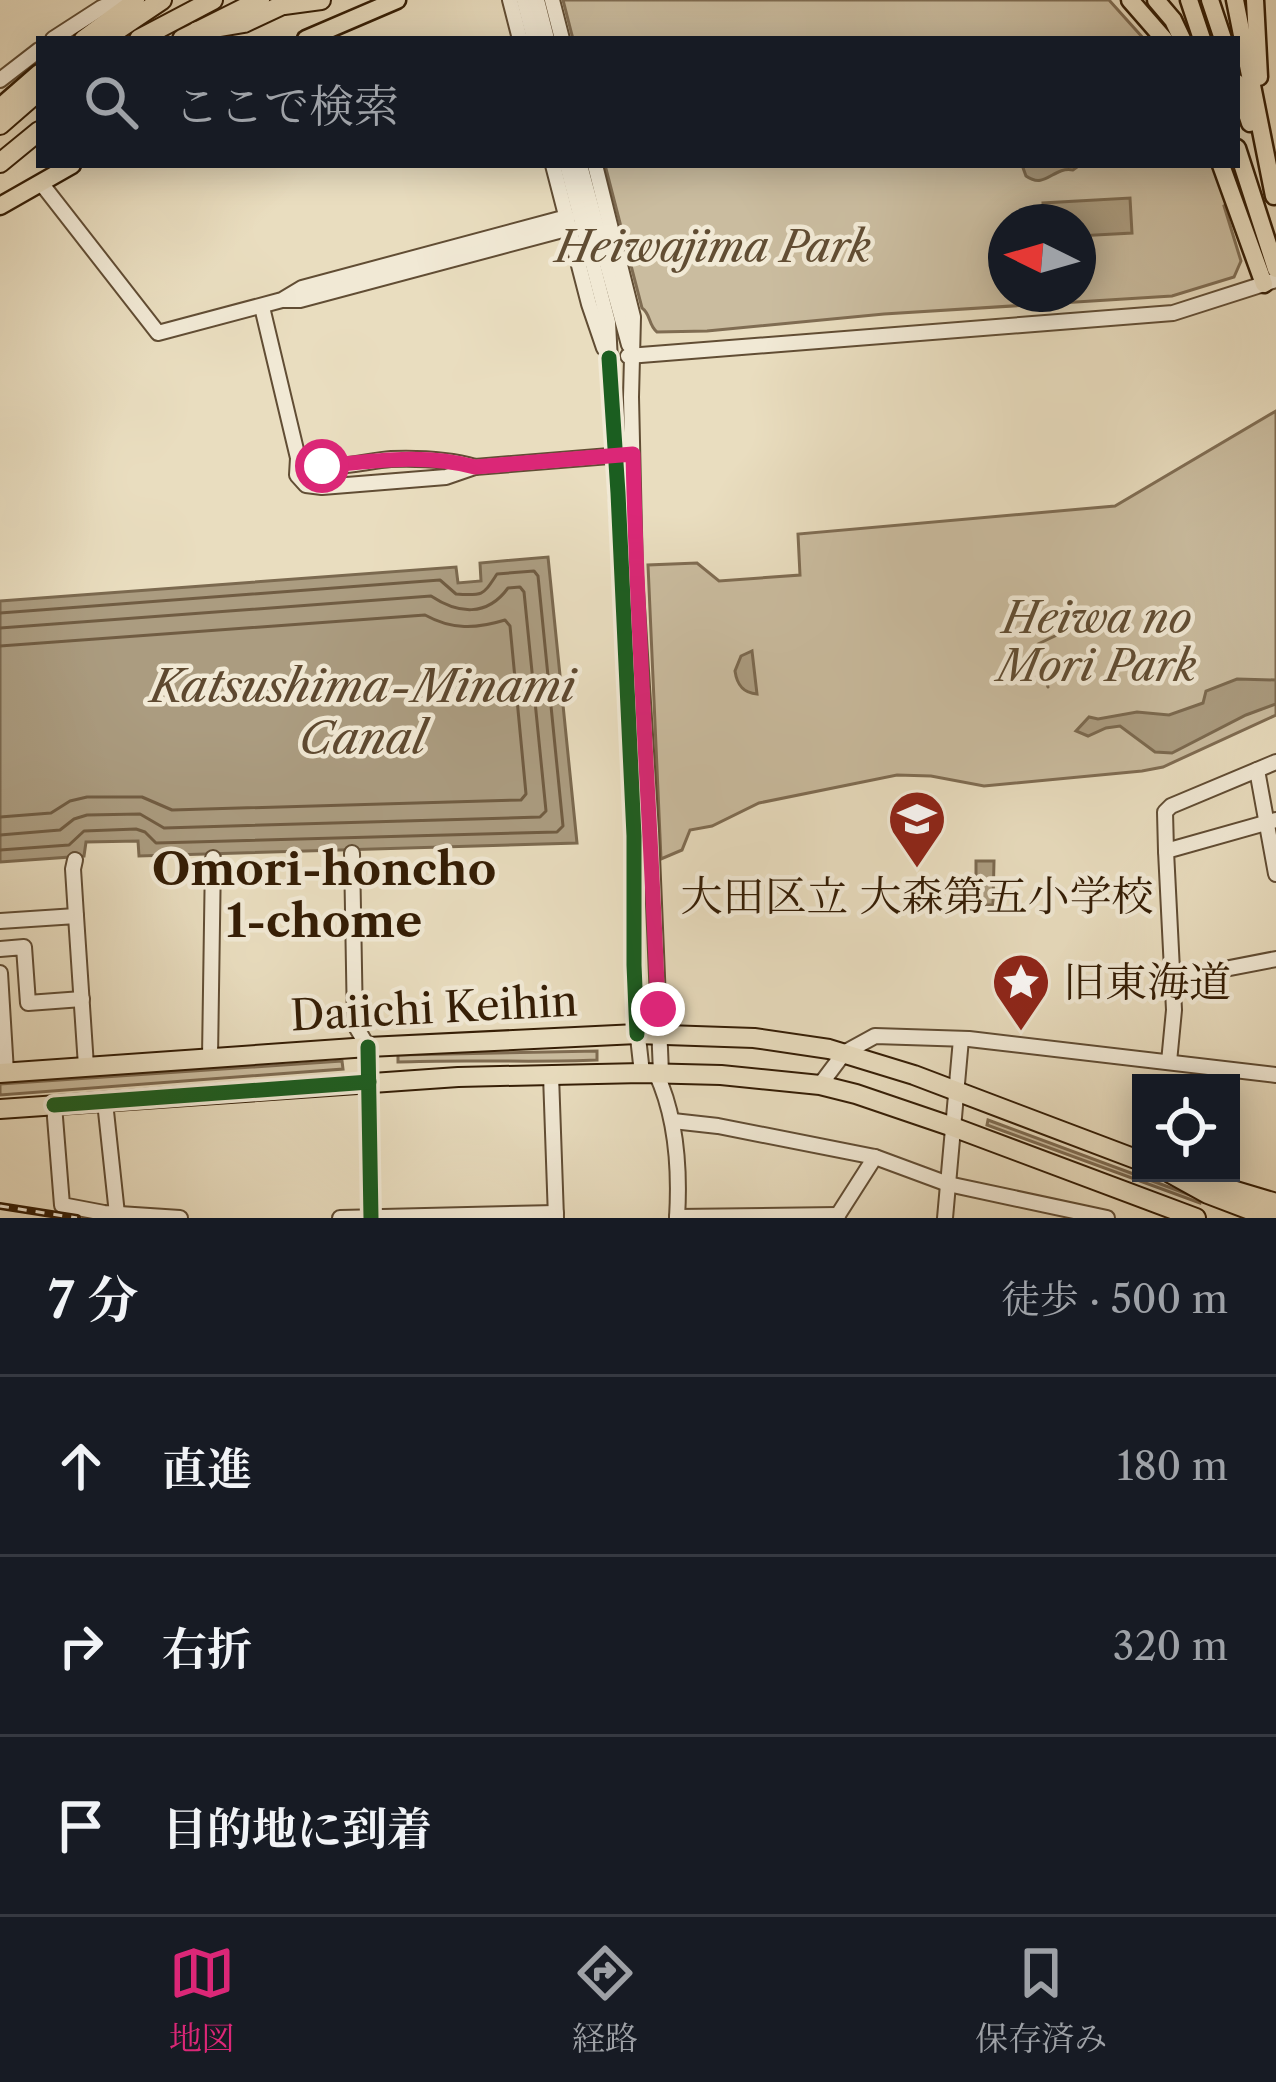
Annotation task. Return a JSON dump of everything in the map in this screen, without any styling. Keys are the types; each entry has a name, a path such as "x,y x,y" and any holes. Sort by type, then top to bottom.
{"highway":[{"path":"108,36 162,0"},
{"path":"145,36 213,0"},
{"path":"190,35 260,0"},
{"path":"190,35 244,23 288,3 321,0"},
{"path":"0,125 36,94"},
{"path":"0,136 36,107"},
{"path":"0,163 36,133"},
{"name":"Daiichi Keihin","path":"3,1072 637,1034 754,1038 844,1052 1132,1158"},
{"name":"Daiichi Keihin","path":"0,1109 369,1082 722,1075 820,1085 953,1126 1194,1218"},
{"path":"1187,1182 1271,1218"},
{"path":"1202,1182 1276,1203"}],"main road":[{"path":"87,36 136,0"},
{"path":"313,36 397,0"},
{"path":"1130,0 1161,36"},
{"path":"1190,0 1201,36"},
{"path":"1210,0 1222,36"},
{"path":"1235,0 1275,200"},
{"path":"1256,0 1260,81 1276,156"},
{"path":"1160,6 1180,36"},
{"path":"0,106 36,76"},
{"path":"1240,92 1275,200"},
{"path":"1240,158 1272,278"},
{"path":"0,206 67,168"},
{"path":"1222,168 1272,278"},
{"path":"1239,168 1254,202"}],"street":[{"path":"57,36 118,0"},
{"path":"510,0 519,36"},
{"path":"524,0 533,36"},
{"path":"537,0 546,36"},
{"path":"552,0 561,36"},
{"path":"0,80 36,52"},
{"path":"554,168 595,326 609,358"},
{"path":"579,170 632,356 635,574 658,1034 653,1073"},
{"path":"579,170 608,322 634,836 637,1034 673,1121 677,1217 837,1217 875,1157"},
{"path":"0,219 34,187 158,334 282,300 301,300 568,223"},
{"path":"609,358 1173,313 1272,278"},
{"path":"262,307 298,458 316,466 417,459 451,460 475,467 633,454"},
{"path":"1162,1074 1174,1010 1166,812 1276,762"},
{"path":"1257,770 1271,821 1276,874"},
{"path":"1166,850 1271,821"},
{"path":"352,853 355,1025 368,1047 370,1218"},
{"path":"210,1057 213,858"},
{"path":"75,860 86,1066"},
{"path":"0,920 76,916"},
{"path":"0,949 24,947 28,1003 82,999"},
{"path":"1173,979 1276,959"},
{"path":"0,973 3,1072"},
{"path":"820,1085 844,1052 875,1036 961,1040 1276,1075"},
{"path":"945,1218 961,1040"},
{"path":"340,1218 556,1216 551,1075"},
{"path":"105,1102 117,1214"},
{"path":"54,1106 62,1204 180,1218"},
{"path":"673,1121 875,1157 948,1184 1107,1218"}],"green space":[{"path":"563,0 1109,0 1141,36 572,36"},
{"name":"Heiwajima Park","path":"606,168 1215,168 1241,261 1234,277 1172,296 1096,301 1096,204 988,204 988,308 707,331 657,332 642,308"},
{"name":"Heiwa no Mori Park","path":"1276,411 1276,715 1163,767 1142,771 984,786 897,775 759,803 712,826 690,830 682,850 661,859 648,565 697,563 719,581 800,575 798,534 1115,506"},
{"path":"597,1051 597,1060 398,1062 398,1055"},
{"path":"342,1061 343,1069 0,1095 0,1084"},
{"path":"988,1120 1132,1173 1132,1178 987,1125"},
{"path":"1143,1182 1155,1182 1201,1199 1200,1203"}],"water":[{"path":"1023,168 1076,168 1039,180 1026,176"},
{"path":"1130,198 1132,233 1096,235 1096,204 1043,203"},
{"name":"Katsushima-Minami Canal","path":"548,557 577,843 139,856 138,841 86,842 84,856 0,862 0,601 456,567 458,583 481,581 480,563"},
{"path":"752,651 757,694 742,687 735,671 741,656"},
{"path":"1237,679 1276,680 1276,704 1172,753 1155,752 1120,726 1088,736 1076,731 1089,717 1137,712 1169,715 1203,703 1206,691"},
{"path":"976,861 994,861 993,905 976,905"}],"waterway":[{"path":"1048,687 1035,669 1038,644 1057,635"}],"railway":[{"path":"0,1206 77,1218"}],"cycle path":[{"path":"609,358 634,836 637,1034"},
{"path":"368,1047 371,1218"},
{"path":"54,1105 369,1082"}],"place":[{"name":"大田区立 大森第五小学校","path":"917,870"},
{"name":"旧東海道","path":"1021,1033"}],"district":[{"name":"Omori-honcho 1-chome","path":"324,895"}],"route":[{"path":"322,466 417,459 451,460 475,467 633,454 658,1009"}]}
